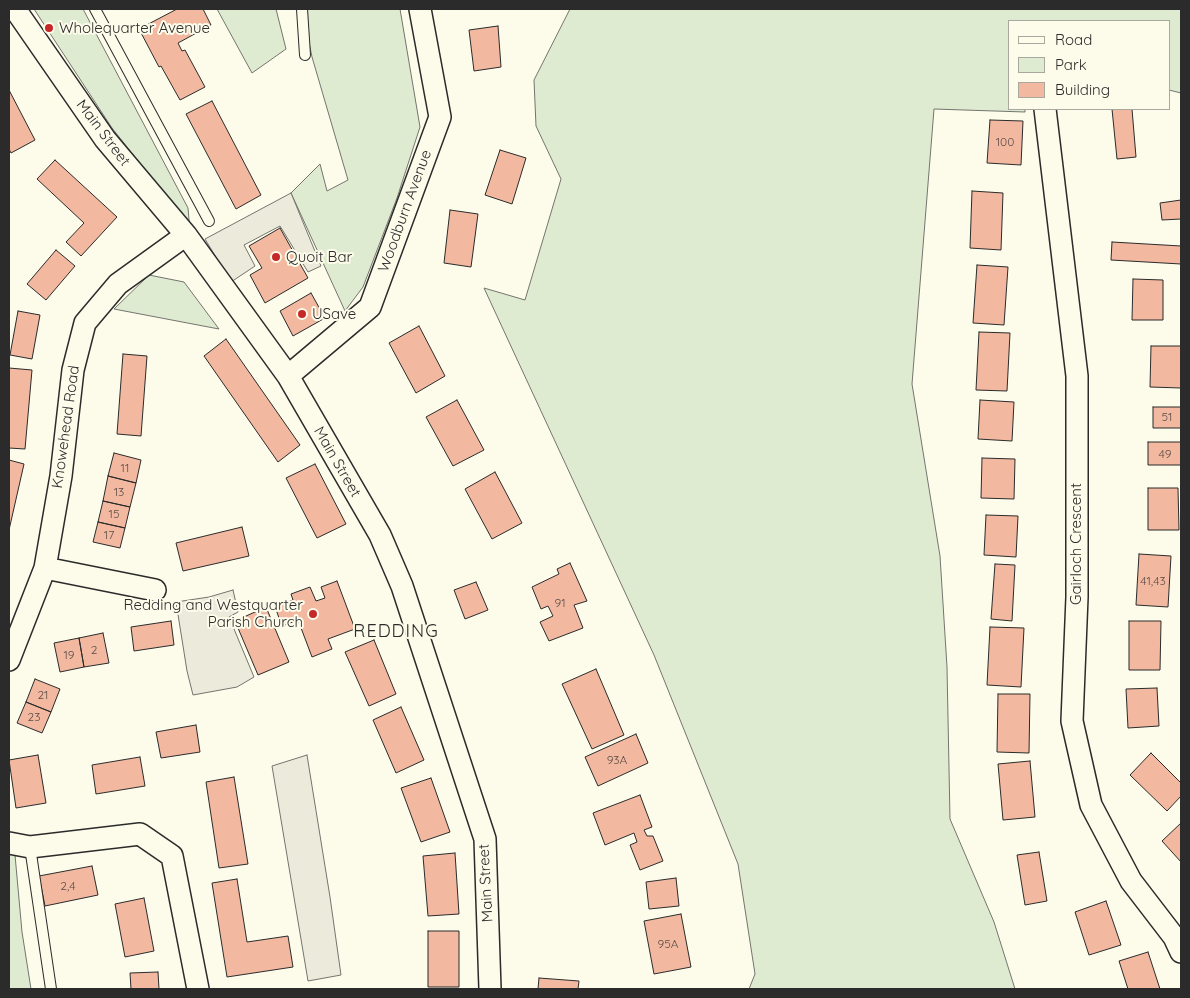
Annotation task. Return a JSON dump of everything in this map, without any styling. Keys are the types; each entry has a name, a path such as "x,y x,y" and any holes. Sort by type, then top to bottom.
{"street":[{"name":"Main Street","path":"15,9 106,139 186,235 288,376 375,526 402,586 485,839 490,989"},
{"name":"Woodburn Avenue","path":"288,376 370,307 440,117 420,9"},
{"name":"Gairloch Crescent","path":"1045,110 1077,376 1076,597 1072,721 1091,805 1131,881 1179,941"},
{"name":"Knowehead Road","path":"9,660 45,568 61,476 73,370 84,323 118,284 186,235"},
{"path":"45,568 155,590"},
{"path":"9,843 30,847 140,834 172,856 198,989"}],"lane":[{"path":"302,9 305,55"},
{"path":"98,10 209,220"},
{"path":"30,847 52,989"}],"green space":[{"path":"34,9 83,9 188,208 190,231 171,203 112,128"},
{"path":"217,9 276,9 286,49 252,73"},
{"path":"302,9 400,9 420,127 397,198 363,287 345,311 291,193 320,164 327,191 348,180 312,57"},
{"path":"570,9 1181,9 1181,93 1170,90 1170,20 1008,20 1008,110 1025,110 1025,112 934,109 912,384 940,556 947,667 950,819 994,922 1015,989 749,989 755,974 738,864 654,655 484,288 525,300 561,179 536,126 534,80"},
{"path":"149,275 184,282 219,329 114,309"},
{"path":"9,843 14,844 22,932 31,989 9,989"}],"shaded area":[{"path":"291,193 321,266 308,272 280,226 244,245 255,266 231,282 205,239"},
{"path":"233,590 238,612 229,617 254,677 237,687 193,695 187,671 176,602 209,597"},
{"path":"307,755 341,975 308,981 272,766"}],"building":[{"path":"177,9 203,9 211,25 178,43 182,51 185,50 205,87 180,100 161,66 159,67 139,29"},
{"path":"498,26 501,67 474,71 469,30"},
{"path":"9,90 35,140 11,153 9,149"},
{"path":"212,101 261,195 236,209 186,114"},
{"path":"1112,110 1132,110 1136,157 1117,159"},
{"path":"990,120 1023,121 1021,165 987,163"},
{"path":"500,150 526,158 512,204 485,195"},
{"path":"55,160 117,217 81,256 66,242 84,223 37,179"},
{"path":"972,191 1003,193 1001,250 970,248"},
{"path":"1181,200 1181,219 1162,220 1160,203"},
{"path":"450,210 478,214 471,267 444,263"},
{"name":"Quoit Bar","path":"280,228 308,278 265,303 250,275 262,268 249,246"},
{"path":"1112,242 1181,246 1181,264 1111,260"},
{"path":"56,250 75,266 46,300 27,284"},
{"path":"977,265 1008,267 1004,325 973,323"},
{"path":"1133,279 1163,280 1163,320 1132,320"},
{"name":"USave","path":"311,293 325,318 293,336 280,311"},
{"path":"18,311 40,315 32,359 10,355"},
{"path":"419,326 445,376 416,393 389,343"},
{"path":"979,332 1010,333 1007,391 976,390"},
{"path":"226,339 300,445 278,462 204,356"},
{"path":"1151,346 1181,346 1181,388 1150,387"},
{"path":"123,354 147,356 141,436 117,434"},
{"path":"9,368 32,370 25,449 9,448"},
{"path":"457,400 484,450 453,466 426,417"},
{"path":"980,400 1014,402 1012,441 978,439"},
{"path":"1153,407 1181,407 1181,428 1153,428"},
{"path":"1148,442 1181,442 1181,465 1148,465"},
{"path":"114,453 141,460 136,483 108,476"},
{"path":"982,458 1015,459 1014,499 981,498"},
{"path":"9,460 24,464 9,530"},
{"path":"315,464 346,524 317,538 286,478"},
{"path":"495,472 522,523 492,539 465,489"},
{"path":"108,476 136,483 130,507 103,501"},
{"path":"1148,488 1178,488 1179,530 1148,530"},
{"path":"103,501 130,507 125,528 98,522"},
{"path":"986,515 1018,516 1016,557 984,555"},
{"path":"98,522 125,528 120,548 93,542"},
{"path":"242,527 249,556 183,571 176,543"},
{"path":"1139,554 1171,556 1168,607 1136,605"},
{"path":"570,563 587,601 574,605 583,628 549,641 540,622 553,616 548,606 541,609 532,587 559,574 557,569"},
{"path":"995,564 1015,565 1012,621 991,619"},
{"name":"Redding and Westquarter Parish Church","path":"337,581 355,629 328,639 332,649 312,657 298,620 282,626 275,607 293,600 291,594 310,587 316,601 325,598 321,587"},
{"path":"476,582 488,610 465,619 454,590"},
{"path":"266,607 289,662 258,675 235,621"},
{"path":"171,621 174,645 134,651 131,627"},
{"path":"1129,621 1161,621 1160,670 1129,670"},
{"path":"990,627 1024,628 1021,687 987,685"},
{"path":"103,633 109,663 84,667 79,638"},
{"path":"79,638 84,667 60,672 54,643"},
{"path":"374,640 396,694 369,706 345,652"},
{"path":"596,669 624,735 592,749 562,684"},
{"path":"35,679 60,689 51,712 26,702"},
{"path":"1157,688 1159,726 1128,728 1126,689"},
{"path":"998,694 1030,694 1029,753 997,752"},
{"path":"26,702 51,712 42,733 17,723"},
{"path":"401,707 424,760 396,773 373,720"},
{"path":"196,725 200,752 161,758 156,732"},
{"path":"636,734 648,763 598,786 585,757"},
{"path":"1151,753 1181,783 1181,796 1167,811 1130,775"},
{"path":"38,755 46,803 16,808 9,760"},
{"path":"140,757 145,786 96,794 92,765"},
{"path":"1030,761 1035,817 1003,820 998,764"},
{"path":"234,777 248,864 219,868 206,782"},
{"path":"431,778 450,832 421,842 401,788"},
{"path":"640,795 652,827 644,830 647,836 653,836 663,861 640,870 630,845 637,842 634,833 605,845 593,813"},
{"path":"1181,823 1181,862 1162,841"},
{"path":"1039,852 1047,901 1025,905 1017,855"},
{"path":"455,853 459,914 428,916 423,856"},
{"path":"92,866 98,895 45,906 39,876"},
{"path":"676,878 679,906 649,909 646,882"},
{"path":"237,879 247,942 288,936 293,967 227,977 212,883"},
{"path":"144,898 154,951 125,957 115,904"},
{"path":"1106,901 1121,945 1089,955 1075,912"},
{"path":"681,914 691,967 654,974 644,921"},
{"path":"428,931 459,931 459,987 428,987"},
{"path":"1148,952 1160,989 1128,989 1119,961"},
{"path":"158,972 159,989 131,989 130,973"},
{"path":"539,978 579,981 578,989 538,989"}],"place":[{"name":"Wholequarter Avenue","path":"49,28"},
{"name":"Quoit Bar","path":"276,257"},
{"name":"USave","path":"302,314"},
{"name":"Redding and Westquarter Parish Church","path":"313,614"}],"district":[{"name":"REDDING","path":"396,632"}]}
